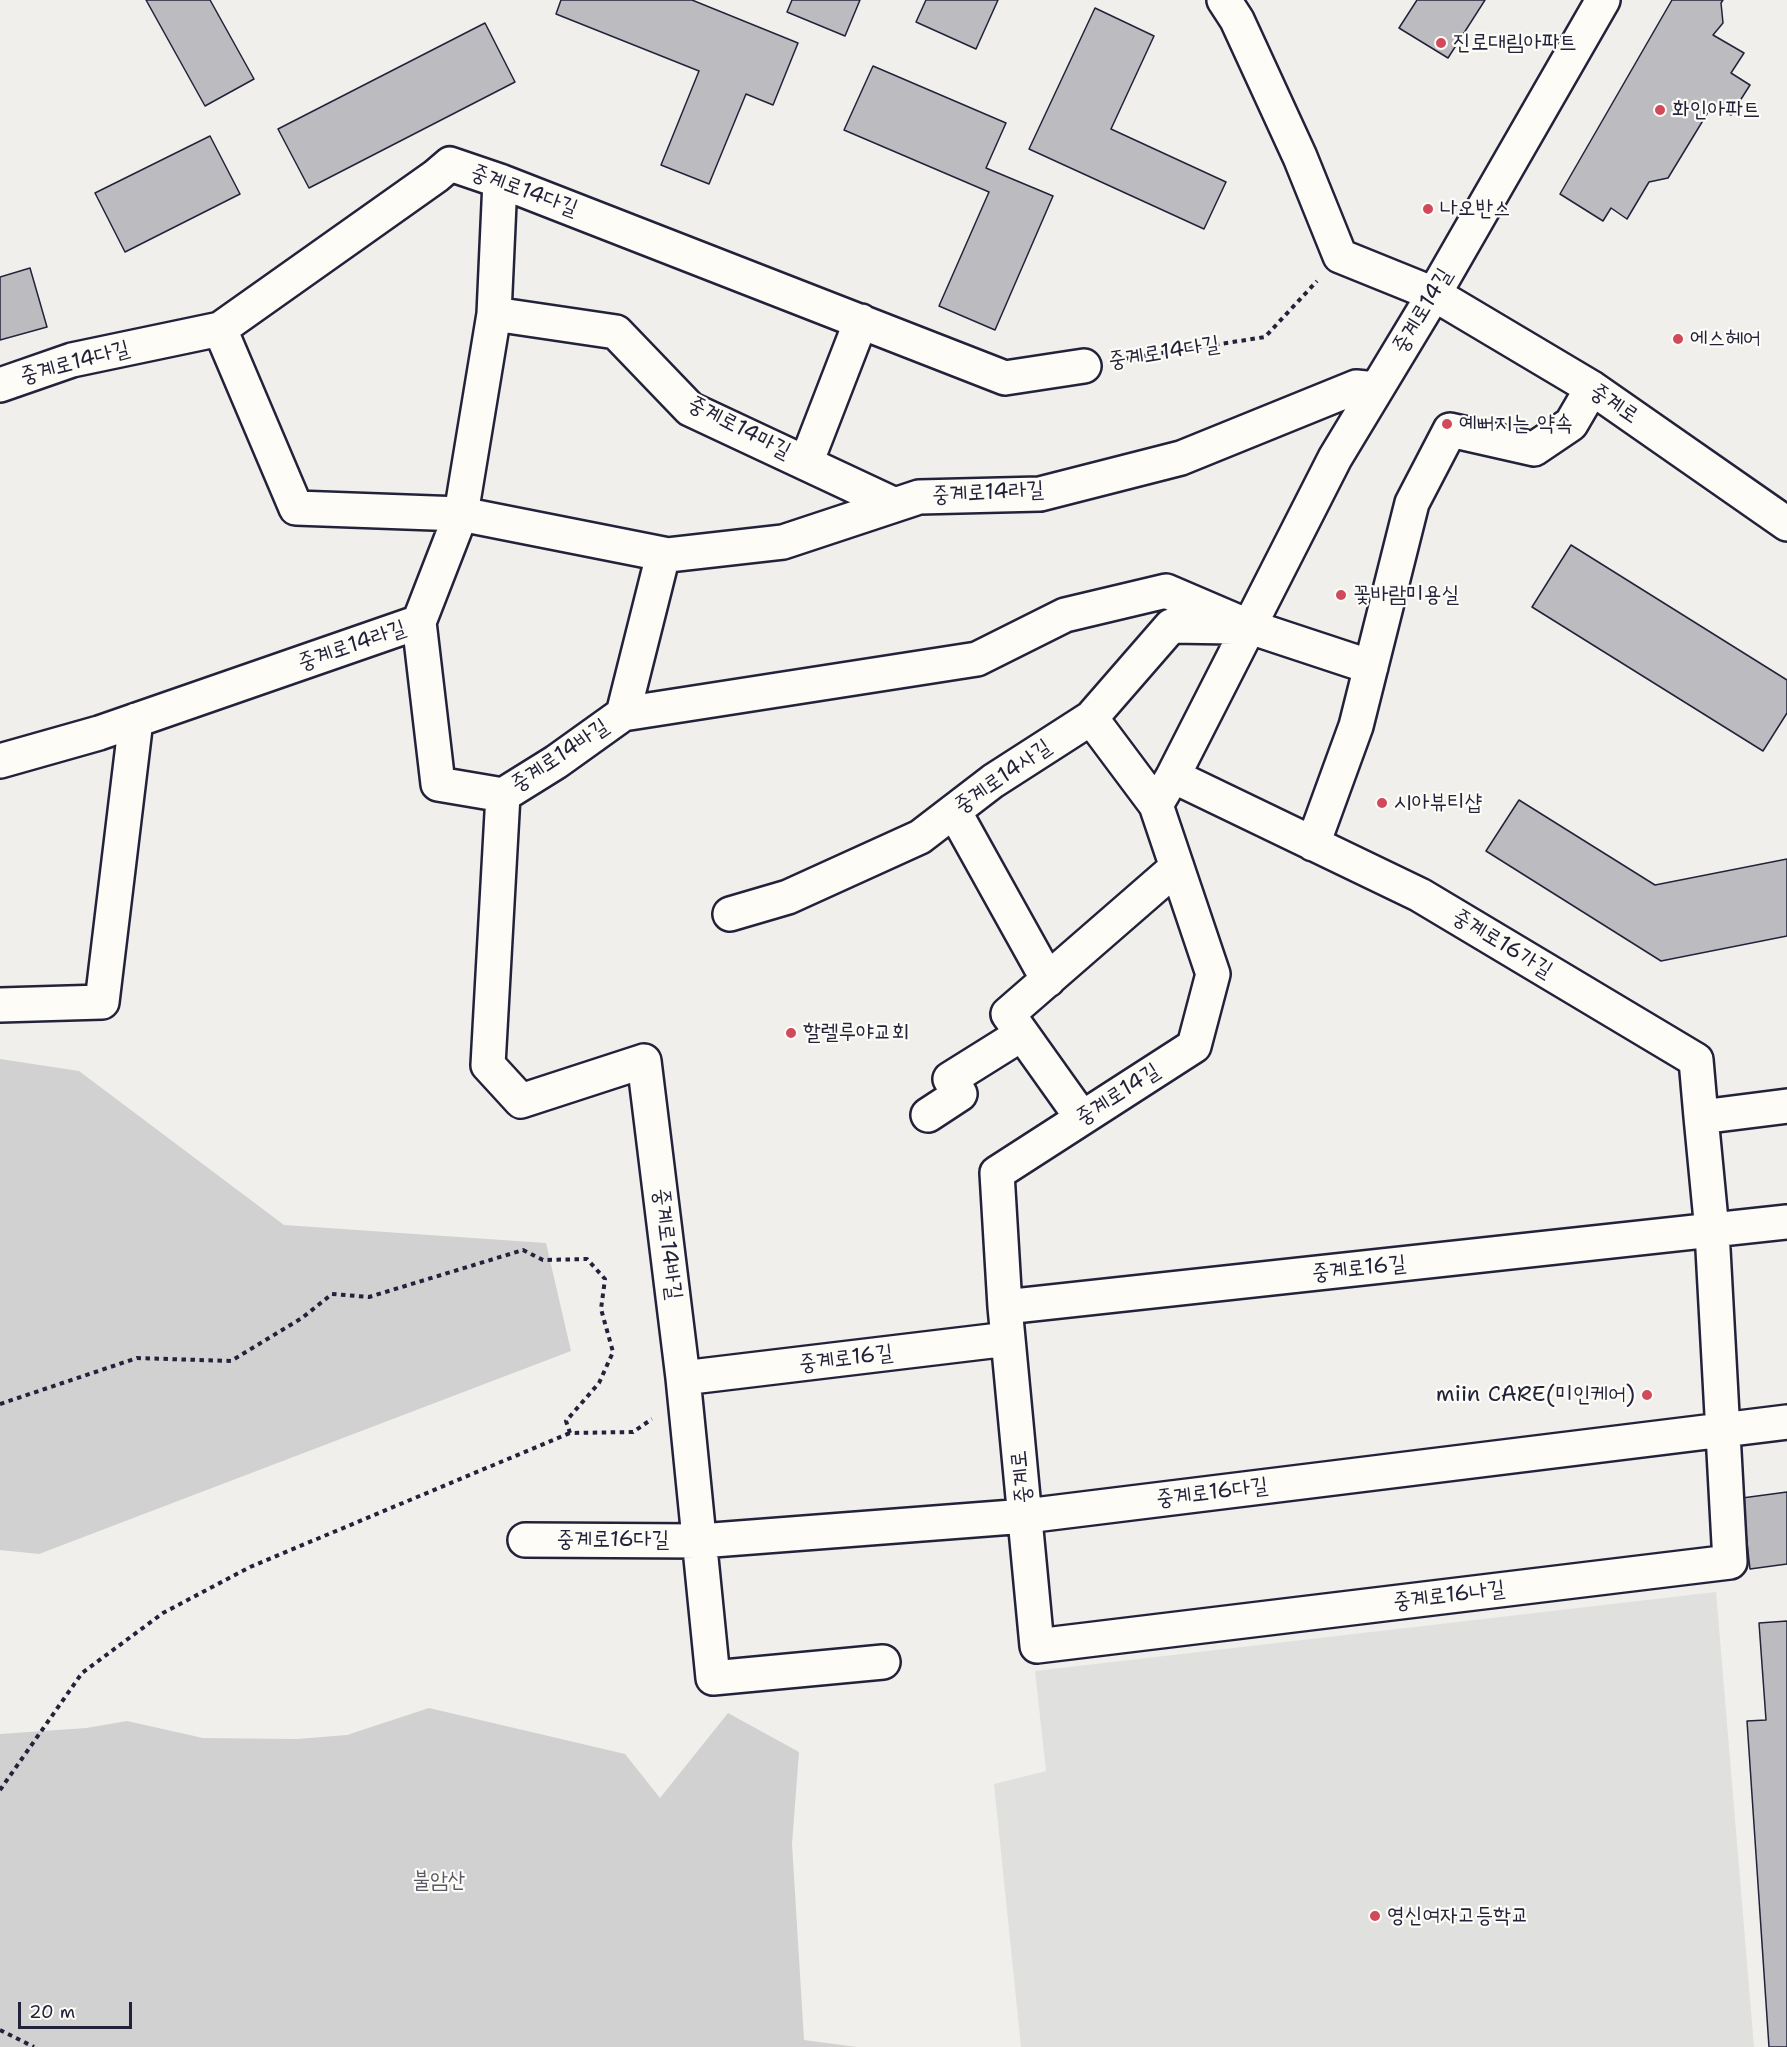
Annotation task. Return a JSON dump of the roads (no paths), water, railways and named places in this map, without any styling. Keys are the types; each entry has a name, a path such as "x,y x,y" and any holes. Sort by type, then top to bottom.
{"street":[{"path":"1224,0 1237,20 1300,157 1340,256 1434,294"},
{"name":"중계로14길","path":"1156,804 1173,776 1335,458 1434,294 1603,0"},
{"name":"중계로14다길","path":"0,385 72,360 220,329 450,164 500,181 1005,378 1084,366"},
{"path":"419,622 461,514 494,314 500,181"},
{"name":"중계로","path":"1434,294 1592,388 1787,524"},
{"name":"중계로14마길","path":"494,314 616,332 690,408 895,505"},
{"path":"806,463 861,321"},
{"path":"220,329 296,508 461,514"},
{"name":"중계로14라길","path":"461,514 663,555 783,542 919,497 1040,494 1181,458 1356,387 1376,389"},
{"path":"1313,844 1356,726 1412,503 1450,430 1534,449 1571,424 1592,388"},
{"path":"623,714 663,555"},
{"name":"중계로14바길","path":"684,1387 644,1061 521,1101 488,1065 503,795 556,762 623,714 977,659 1065,615 1166,591 1250,627"},
{"name":"중계로14라길","path":"0,761 136,720 419,622 438,784 503,795"},
{"name":"중계로14사길","path":"730,914 789,897 920,837 993,781 1091,718 1171,626 1250,627"},
{"path":"1250,627 1371,667"},
{"name":"중계로14길","path":"1005,1307 997,1173 1194,1046 1213,974 1156,804 1091,718"},
{"path":"0,1005 102,1002 136,720"},
{"name":"중계로16가길","path":"1173,776 1420,895 1696,1060 1701,1117"},
{"path":"954,811 1048,980"},
{"path":"1082,1118 1008,1014 1177,867"},
{"path":"928,1115 960,1094 950,1079 1022,1034"},
{"path":"1712,1231 1701,1117 1787,1106"},
{"name":"중계로16길","path":"1005,1307 1787,1222"},
{"name":"중계로16나길","path":"1037,1646 1730,1562 1712,1231"},
{"name":"중계로","path":"1005,1307 1037,1646"},
{"name":"중계로16길","path":"684,1387 1008,1339"},
{"path":"684,1387 700,1541"},
{"path":"1723,1431 1787,1422"},
{"name":"중계로16다길","path":"525,1540 700,1541 1026,1516 1723,1431"},
{"name":"중계로16다길","path":"700,1541 713,1678 884,1662"}],"place":[{"name":"진로대림아파트","path":"1441,43"},
{"name":"화인아파트","path":"1660,110"},
{"name":"나오반스","path":"1428,209"},
{"name":"에스헤어","path":"1678,339"},
{"name":"예뻐지는 약속","path":"1447,424"},
{"name":"꽃바람미용실","path":"1341,595"},
{"name":"시아뷰티샵","path":"1382,803"},
{"name":"할렐루야교회","path":"791,1033"},
{"name":"miin CARE(미인케어)","path":"1647,1395"},
{"name":"영신여자고등학교","path":"1375,1916"}],"park label":[{"name":"불암산","path":"439,1881"}]}
